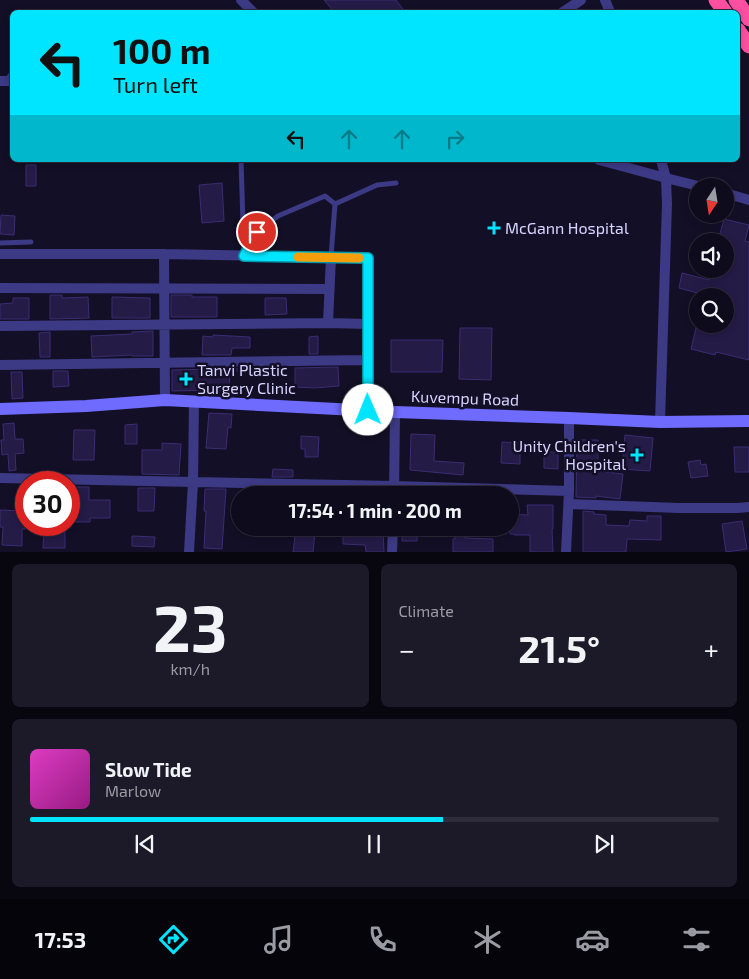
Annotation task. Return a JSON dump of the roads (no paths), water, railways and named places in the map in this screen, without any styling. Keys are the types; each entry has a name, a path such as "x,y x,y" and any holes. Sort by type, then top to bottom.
{"highway":[{"path":"736,0 749,19"},
{"path":"740,33 749,46"}],"main road":[{"name":"Kuvempu Road","path":"0,409 86,406 165,400 395,412 660,422 749,421"}],"street":[{"path":"242,0 252,10"},
{"path":"566,10 581,0"},
{"path":"606,162 689,184"},
{"path":"660,422 667,204 666,178 662,162"},
{"path":"734,196 749,200"},
{"path":"0,254 164,254 368,258 368,410"},
{"path":"164,254 165,400"},
{"path":"328,323 331,257"},
{"path":"0,288 329,289"},
{"path":"0,326 369,324"},
{"path":"0,365 367,360"},
{"path":"189,552 193,482 194,401"},
{"path":"394,486 395,412"},
{"path":"566,552 569,504 569,418"},
{"path":"0,478 294,486"},
{"path":"519,491 569,491"},
{"path":"569,504 679,508 749,507"},
{"path":"392,552 393,536"}],"lane":[{"path":"241,162 244,256"},
{"path":"335,204 377,185 396,183"},
{"path":"244,256 257,232 278,216 325,196 335,204"},
{"path":"331,257 335,204"},
{"path":"0,243 31,242"}],"place":[{"name":"McGann Hospital","path":"494,228"},
{"name":"Tanvi Plastic Surgery Clinic","path":"186,379"},
{"name":"Unity Children's Hospital","path":"637,455"}]}
